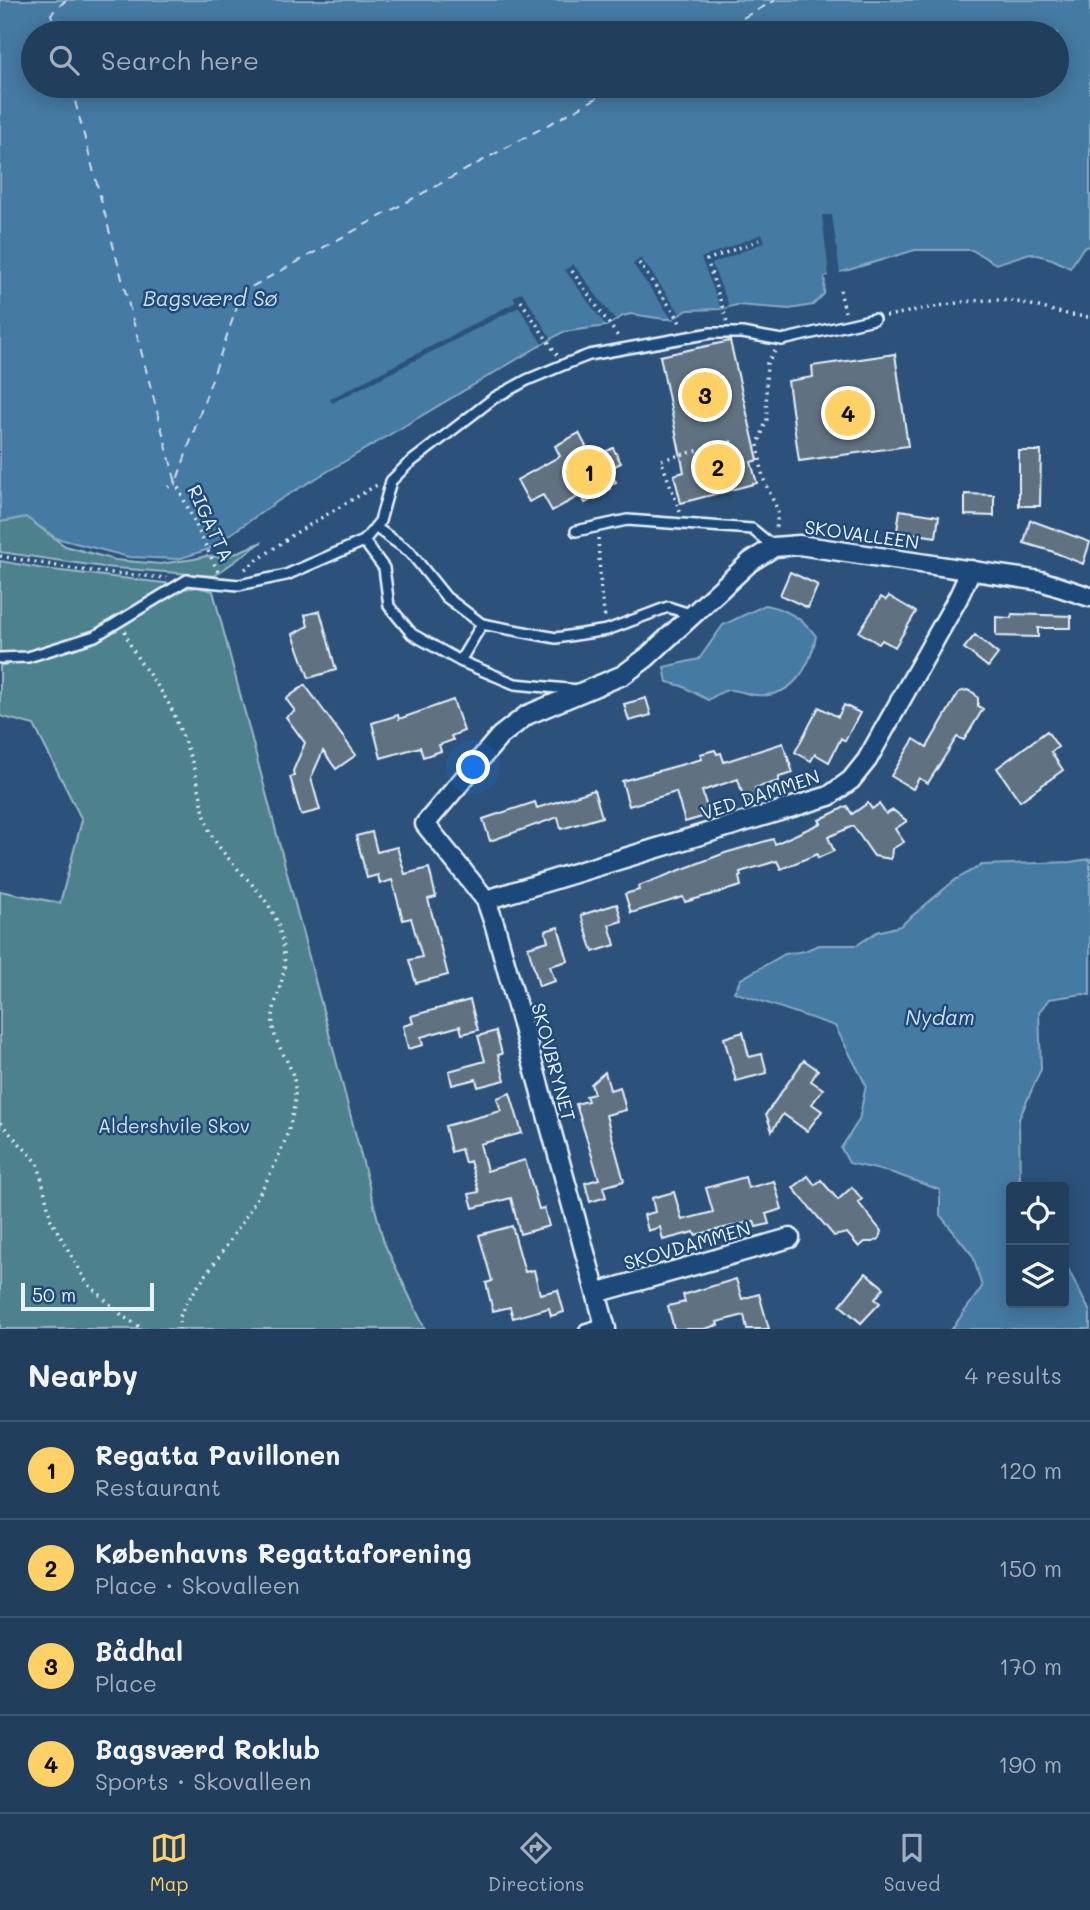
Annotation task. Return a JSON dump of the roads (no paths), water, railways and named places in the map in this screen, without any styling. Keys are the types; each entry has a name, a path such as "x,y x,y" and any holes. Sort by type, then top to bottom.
{"street":[{"name":"SKOVALLEEN","path":"774,547 799,545 1041,581 1090,597"},
{"path":"591,690 623,675 638,664 751,562 774,547"},
{"name":"VED DAMMEN","path":"486,900 829,796 851,780 867,760 971,570"},
{"name":"SKOVBRYNET","path":"591,690 527,715 499,736 425,824 486,900 605,1326"},
{"name":"SKOVDAMMEN","path":"596,1293 790,1238"}],"lane":[{"path":"0,658 28,657 95,636 187,580 239,585 286,575 364,541 380,521 391,481 407,465 494,398 563,365 589,355 686,337 730,332 782,340 874,319"},
{"path":"576,531 627,520 751,529 774,547"},
{"path":"375,527 410,552 446,597 482,624 556,638 607,630 668,607 693,615"},
{"path":"364,541 384,568 389,606 412,634 460,661 515,684 591,690"},
{"path":"460,661 482,624"},
{"path":"585,1329 605,1326"}],"water":[{"name":"Bagsværd Sø","path":"0,0 1090,0 1090,246 1083,248 1070,268 1052,259 1030,253 996,264 972,250 915,250 825,277 824,294 813,305 789,309 737,305 721,309 688,310 672,319 631,314 606,326 563,332 281,499 209,549 178,559 129,557 56,538 26,517 0,522"},
{"path":"765,605 793,615 806,624 816,636 804,670 789,687 768,695 728,690 708,700 682,686 667,682 664,667 699,659 723,625"},
{"name":"Nydam","path":"1090,859 1090,995 1049,999 1039,1012 1041,1069 1019,1119 1020,1182 1006,1182 1006,1308 1069,1308 1069,1271 1090,1312 1090,1329 952,1329 982,1287 973,1256 940,1215 940,1190 893,1173 849,1163 841,1148 859,1120 866,1085 835,1026 734,992 741,979 785,954 805,951 818,945 857,945 877,932 900,926 955,880 982,865"}],"place":[{"name":"Bådhal","path":"705,395"},
{"name":"Bagsværd Roklub","path":"848,413"},
{"name":"Københavns Regattaforening","path":"718,467"},
{"name":"Regatta Pavillonen","path":"589,472"}],"park label":[{"name":"Aldershvile Skov","path":"174,1125"}]}
